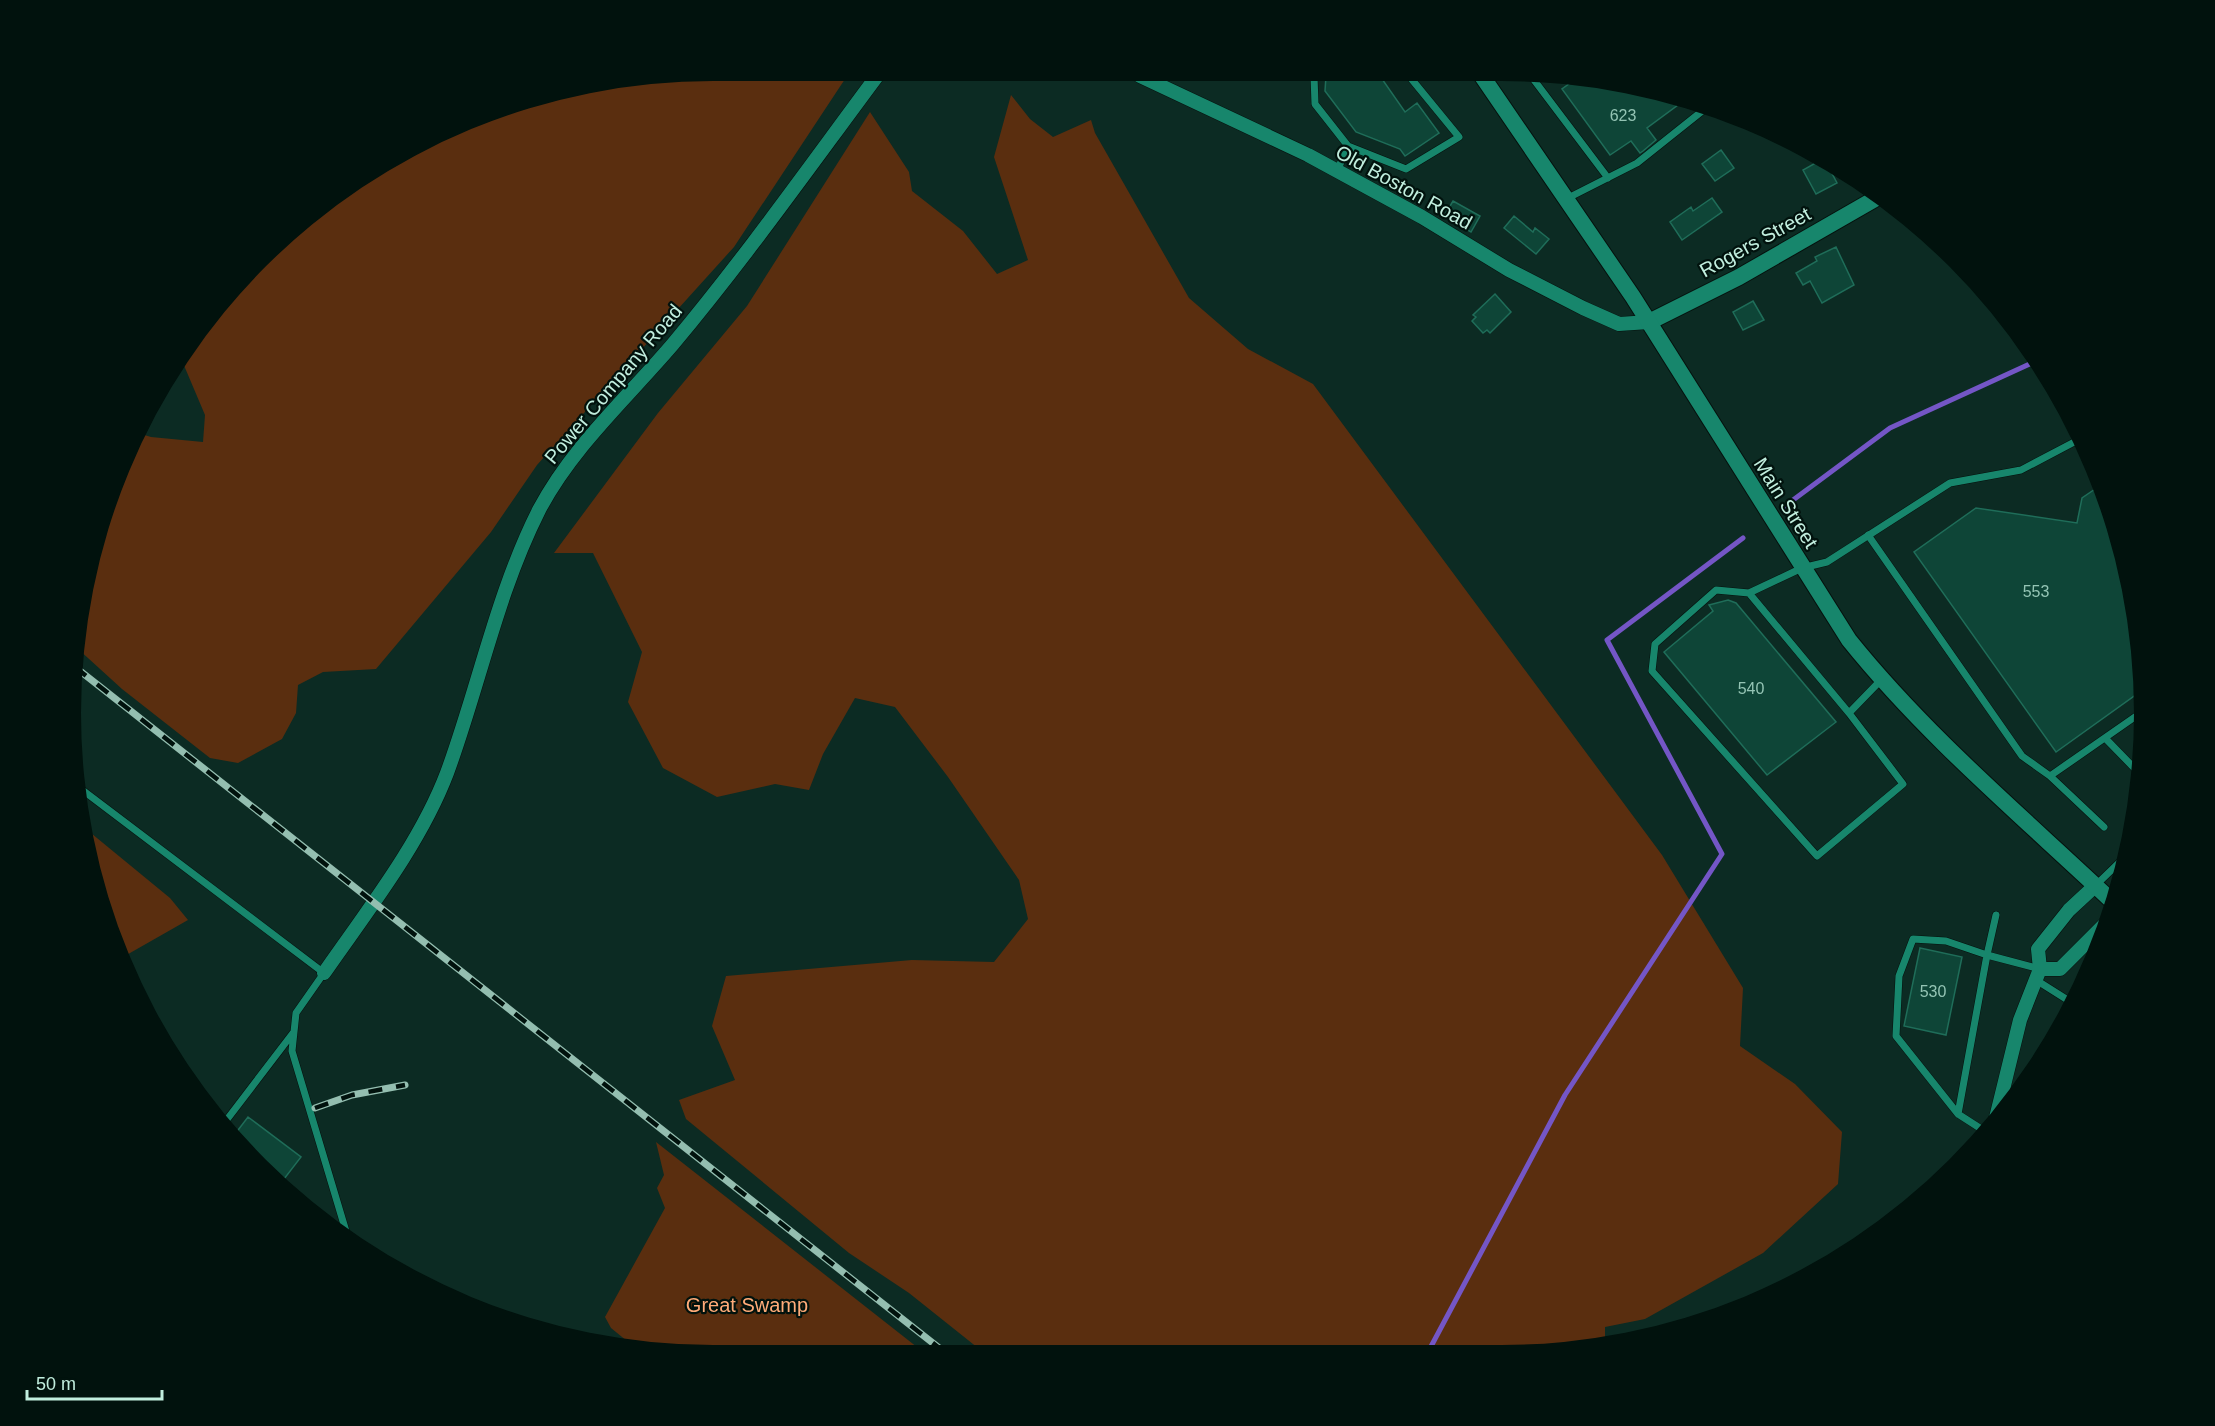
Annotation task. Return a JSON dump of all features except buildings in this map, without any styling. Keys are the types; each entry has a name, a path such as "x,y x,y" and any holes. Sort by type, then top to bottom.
{"main road":[{"name":"Main Street","path":"1485,81 1649,322 1849,640 1881,680 1950,751 2106,895"},
{"name":"Rogers Street","path":"1649,322 1739,277 1871,201"}],"street":[{"name":"Power Company Road","path":"324,973 406,853 446,776 503,596 539,510 575,455 672,344 747,251 873,81"},
{"name":"Old Boston Road","path":"1150,81 1337,171 1422,217 1509,270 1583,308 1619,324 1649,322"},
{"path":"2000,1102 2020,1020 2038,974 2038,949 2069,910 2096,885"},
{"path":"2038,974 2060,969 2093,936"}],"lane":[{"path":"1314,81 1315,104 1348,146 1406,169 1459,137 1413,81"},
{"path":"1535,82 1608,178"},
{"path":"1566,199 1661,147 1700,113"},
{"path":"1337,171 1348,146"},
{"path":"1749,593 1849,713 1903,784 1817,856 1652,671 1655,644 1716,590 1749,593 1802,568 1827,562 1950,483 2021,470 2073,443"},
{"path":"1868,535 2022,756 2050,776 2104,827"},
{"path":"1849,713 1881,680"},
{"path":"2050,776 2134,718"},
{"path":"2106,739 2132,766"},
{"path":"86,793 324,973 296,1013 292,1052 344,1225"},
{"path":"2096,885 2114,867"},
{"path":"1958,1114 1996,915"},
{"path":"1979,1128 1958,1114 1896,1036 1899,976 1913,939 1946,941 2038,974 2066,998"},
{"path":"228,1118 294,1031"}],"green space":[{"path":"713,81 844,81 734,247 537,465 491,532 376,669 323,672 298,685 296,713 282,739 238,763 210,758 122,689 84,654 93,590 103,549 129,471 145,435 203,442 205,415 185,367 238,296 296,238 328,212 397,166 433,146 471,129 549,103 631,86"},
{"path":"1011,95 1030,119 1053,137 1091,120 1095,133 1189,298 1248,349 1313,384 1662,855 1743,988 1740,1046 1795,1084 1842,1132 1838,1184 1763,1253 1645,1319 1605,1327 1605,1336 1584,1340 1502,1345 974,1345 909,1293 849,1253 686,1119 679,1100 735,1080 712,1026 726,976 912,960 994,962 1028,919 1019,880 948,777 895,707 855,698 823,754 809,790 775,784 717,797 663,768 628,702 642,652 593,553 554,553 658,413 747,306 870,112 909,172 912,191 963,231 997,274 1028,260 994,157"},
{"path":"93,835 170,898 188,920 129,954 103,877"},
{"name":"Great Swamp","path":"656,1142 914,1345 713,1345 672,1344 624,1339 611,1328 605,1317 665,1208 657,1188 664,1175"}],"waterway":[{"path":"1785,506 1890,428 2029,364"},
{"path":"1432,1345 1565,1095 1722,854 1607,640 1743,538"}],"railway":[{"path":"82,673 935,1345"},
{"path":"315,1108 352,1095 405,1085"}]}
